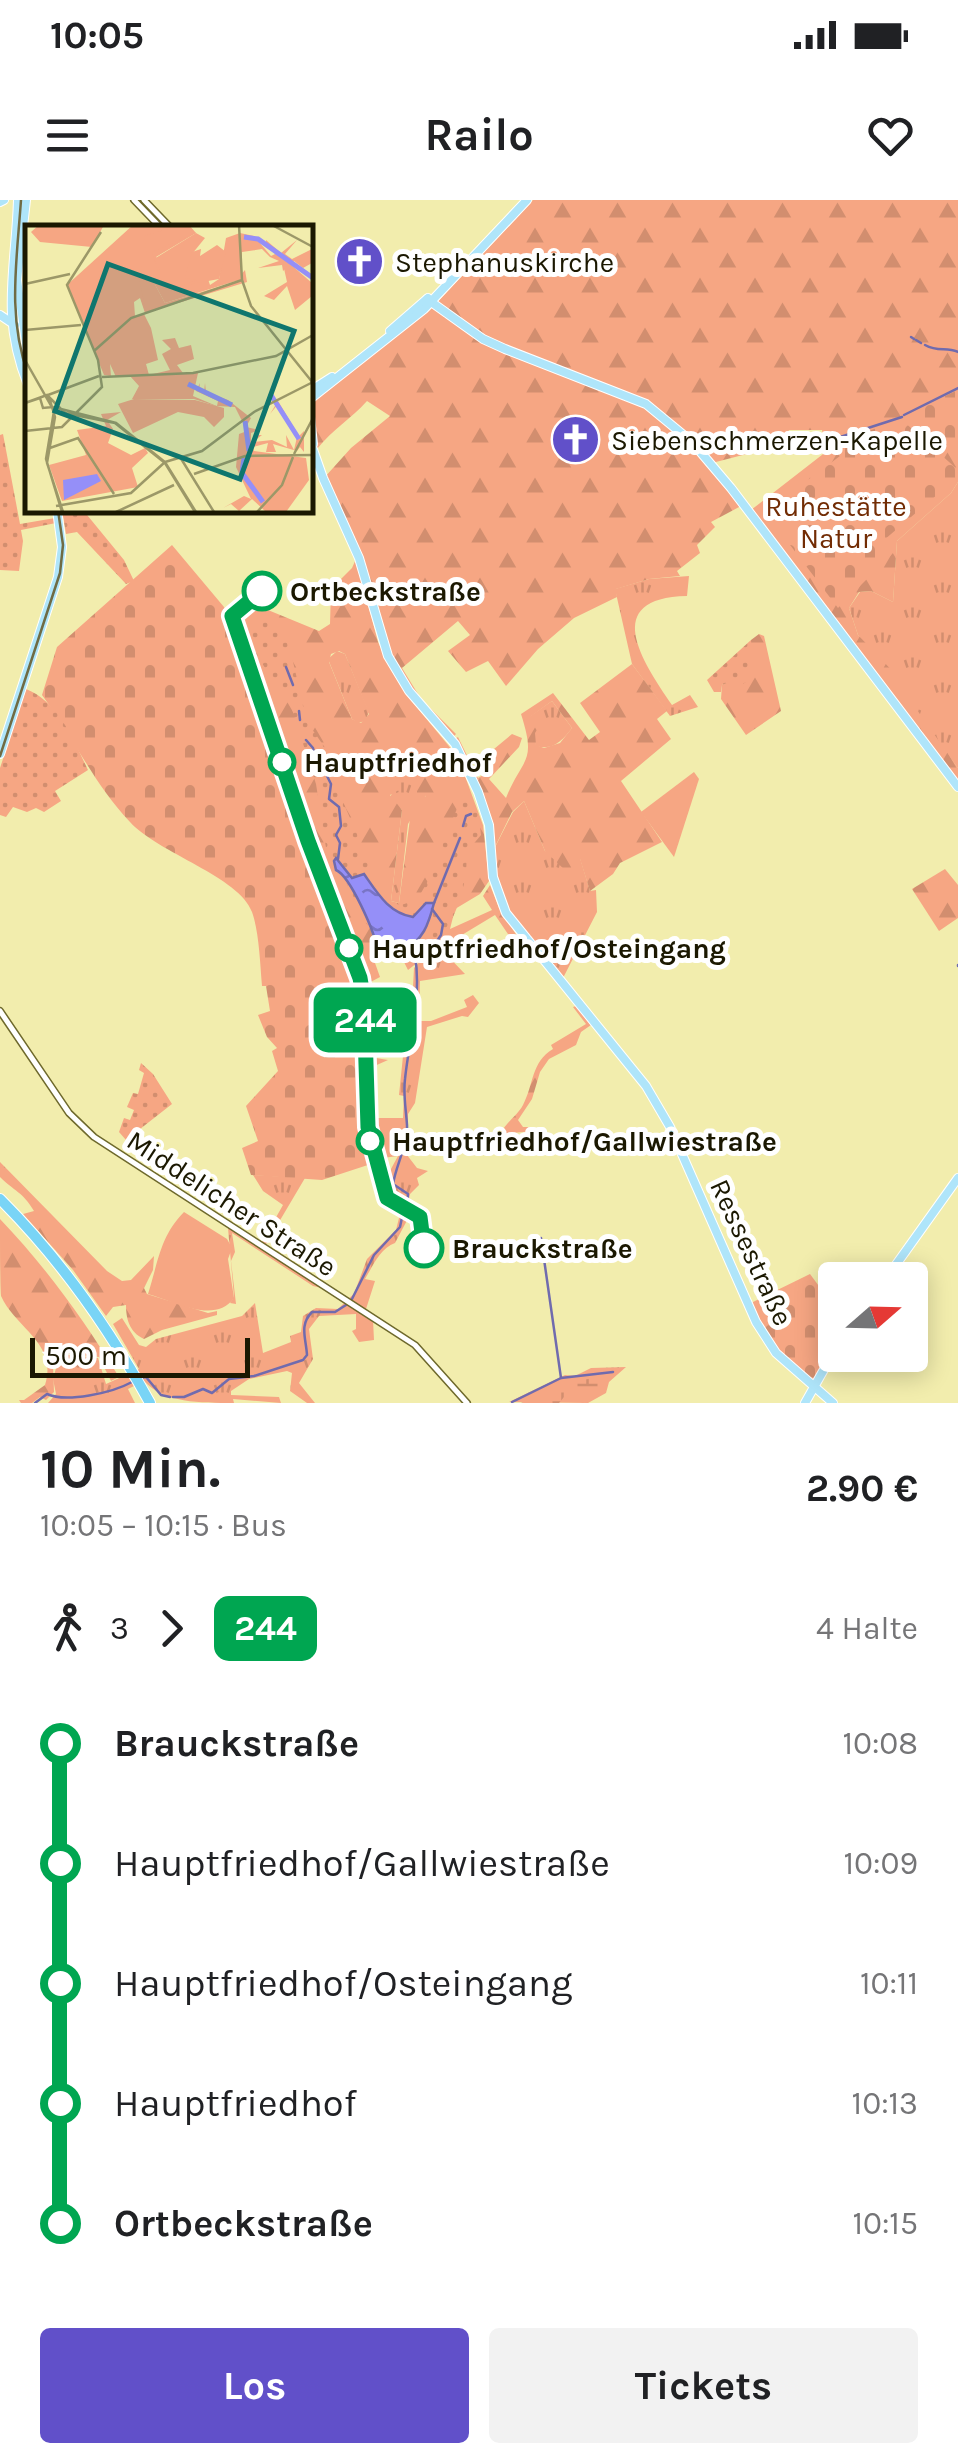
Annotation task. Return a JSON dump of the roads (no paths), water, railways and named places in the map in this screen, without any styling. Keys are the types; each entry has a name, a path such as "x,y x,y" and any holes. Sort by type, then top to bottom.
{"highway":[{"path":"0,1199 71,1280 128,1371"},
{"path":"0,1208 66,1284 150,1402"}],"main road":[{"path":"429,301 444,290 524,200"},
{"path":"312,394 387,341 524,200"},
{"path":"19,329 10,299 21,201"},
{"path":"21,201 16,352 25,376"},
{"path":"444,290 440,300 446,313"},
{"path":"10,299 0,316 19,329"},
{"path":"429,301 505,349 646,404 692,442 958,786"},
{"name":"Ressestraße","path":"312,447 359,558 388,656 408,691 458,748 478,792 489,825 492,877 506,913 646,1086 670,1127 756,1322 776,1352 833,1403"},
{"path":"0,754 58,576 62,547 58,512"},
{"path":"897,1262 958,1178"},
{"path":"805,1403 821,1372"}],"street":[{"path":"134,200 158,225"},
{"path":"144,200 167,225"},
{"name":"Middelicher Straße","path":"0,1012 69,1113 94,1138 415,1345 466,1403"}],"water":[{"path":"336,858 352,878 364,874 385,902 405,915 413,917 426,903 434,903 424,931 402,953 377,949 361,905 336,870"}],"waterway":[{"path":"916,340 921,343"},
{"path":"925,345 958,352"},
{"path":"904,415 958,388"},
{"path":"832,450 831,440 902,417"},
{"path":"286,667 293,685"},
{"path":"299,711 300,720"},
{"path":"306,740 313,748 317,766 322,766 331,784 329,799 339,807 338,859"},
{"path":"463,826 466,816 471,814"},
{"path":"434,903 460,838"},
{"path":"407,1204 408,1194 393,1184 407,1132 404,1085 416,1002 415,956 420,950 429,953 443,924 432,909"},
{"path":"351,1301 374,1255 400,1227 404,1208"},
{"path":"541,1238 561,1378"},
{"path":"173,1397 203,1389 212,1393 229,1379 254,1376 303,1360 307,1355 304,1332 308,1317 312,1312 335,1312 346,1305"},
{"path":"512,1402 561,1378 613,1372"},
{"path":"140,1378 146,1377 161,1395 170,1397"},
{"path":"35,1403 47,1394 89,1396 132,1382"}],"tram line":[{"path":"21,200 16,309 25,364"},
{"path":"0,756 60,573 63,545 58,512"}],"place":[{"name":"Stephanuskirche","path":"360,262"},
{"name":"Siebenschmerzen-Kapelle","path":"576,440"},
{"name":"Ortbeckstraße","path":"262,591"},
{"name":"Hauptfriedhof","path":"282,762"},
{"name":"Hauptfriedhof/Osteingang","path":"349,948"},
{"name":"Hauptfriedhof/Gallwiestraße","path":"370,1141"},
{"name":"Brauckstraße","path":"424,1248"}],"park label":[{"name":"Ruhestätte Natur","path":"836,522"}]}
